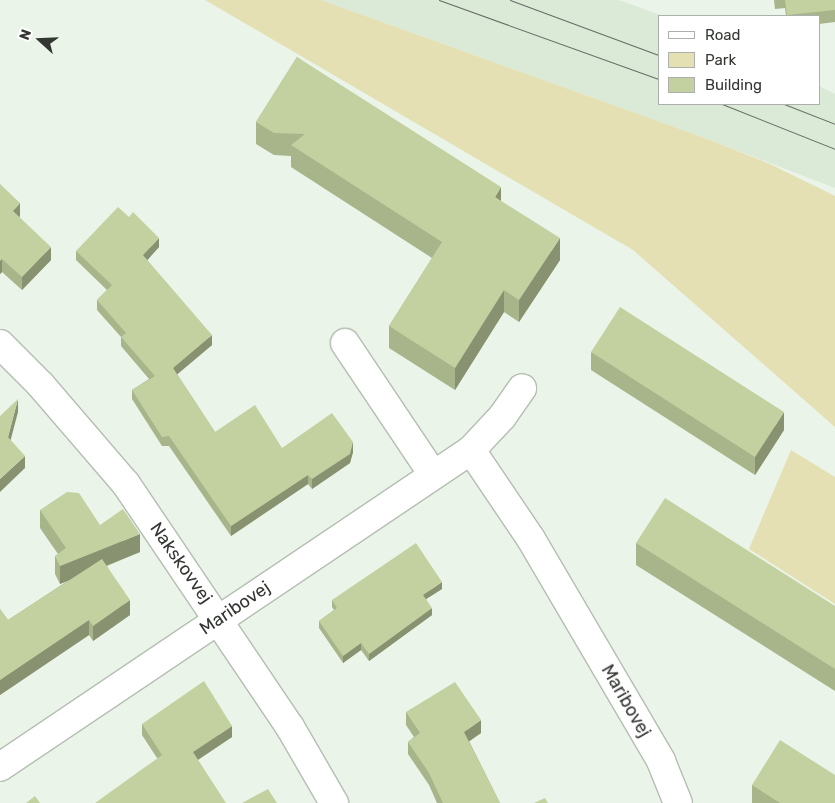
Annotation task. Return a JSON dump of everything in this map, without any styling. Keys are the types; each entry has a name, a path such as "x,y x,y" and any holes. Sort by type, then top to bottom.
{"street":[{"path":"345,342 432,473"},
{"name":"Nakskovvej","path":"0,344 40,384 126,484 290,728 334,803"},
{"name":"Maribovej","path":"0,767 219,620 432,473 471,450 502,417 522,388"},
{"name":"Maribovej","path":"471,450 541,556 661,761 678,803"}],"shaded area":[{"path":"321,0 619,0 660,15 658,15 658,105 820,105 820,86 835,94 835,188 705,138"}],"green space":[{"path":"205,0 321,0 705,138 770,164 835,196 835,427 633,250"},
{"path":"791,450 835,477 835,604 749,549"}],"building":[{"path":"785,0 835,0 835,10 787,15"},
{"path":"297,57 501,187 495,197 560,238 519,300 504,290 455,368 389,326 442,242 291,145 305,134 274,133 256,122"},
{"path":"0,184 20,203 13,211 51,247 22,277 2,259 0,261"},
{"path":"118,207 129,217 133,212 159,238 143,255 212,335 173,368 215,432 255,405 282,448 332,413 353,442 350,454 312,479 308,475 231,526 169,436 162,437 132,390 155,376 121,337 126,333 97,300 112,285 76,251"},
{"path":"620,307 784,412 755,457 591,352"},
{"path":"18,399 8,437 25,456 0,479 0,416"},
{"path":"67,492 79,493 100,525 123,509 140,534 60,566 55,556 66,548 40,510"},
{"path":"665,498 835,606 835,669 636,543"},
{"path":"416,543 442,582 423,595 432,608 369,654 361,643 343,656 319,621 337,608 332,600"},
{"path":"102,559 130,600 93,626 89,620 0,680 0,609 8,620"},
{"path":"204,681 232,726 193,752 226,803 95,803 162,755 142,724"},
{"path":"455,682 481,720 464,732 500,803 443,803 429,773 408,742 420,733 406,712"},
{"path":"780,740 835,775 835,803 780,803 752,785"},
{"path":"268,789 277,803 242,803"},
{"path":"35,796 40,803 26,803"},
{"path":"545,798 548,803 534,803"}],"tram line":[{"path":"439,0 658,79"},
{"path":"510,0 658,55"},
{"path":"725,105 835,149"},
{"path":"787,105 835,124"}]}
